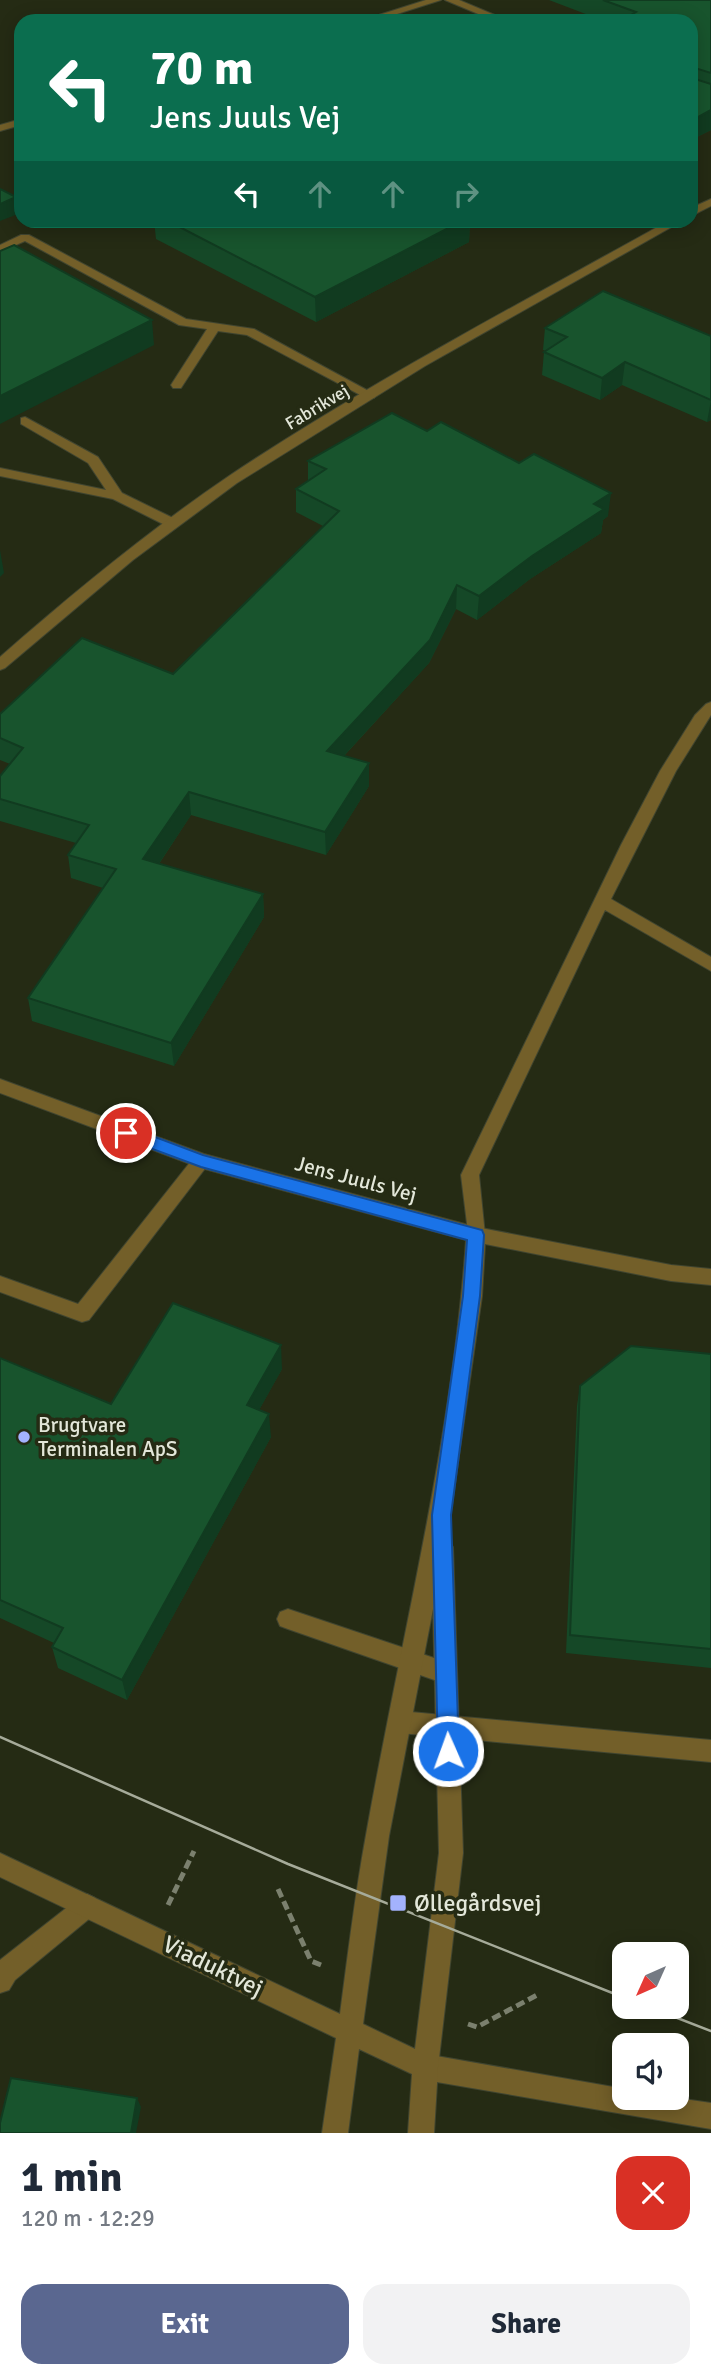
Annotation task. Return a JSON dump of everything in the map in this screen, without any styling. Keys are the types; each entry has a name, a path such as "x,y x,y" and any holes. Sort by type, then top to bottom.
{"street":[{"path":"389,14 436,0"},
{"path":"450,0 486,14"},
{"name":"Fabrikvej","path":"0,665 172,523 286,446 370,395 665,228"},
{"path":"0,249 25,237 183,322 250,332 370,395"},
{"path":"177,385 214,327"},
{"path":"25,421 93,460 117,496"},
{"path":"0,472 117,496 172,523"},
{"path":"335,2133 377,1836 441,1515 472,1296 476,1235 471,1175 549,1007 668,771 702,715 711,707"},
{"path":"602,901 711,965"},
{"name":"Jens Juuls Vej","path":"0,1086 201,1161 476,1235 671,1273 711,1277"},
{"path":"0,1284 82,1314 201,1161"},
{"path":"421,2133 425,2067 451,1853 441,1515"},
{"path":"288,1619 446,1673"},
{"path":"400,1722 711,1751"},
{"name":"Viaduktvej","path":"0,1865 425,2067 711,2116"},
{"path":"2,1974 87,1906"}],"path":[{"path":"173,1895 194,1851"}],"building":[{"path":"603,0 711,0 711,73 698,69 698,14 632,14 636,12"},
{"path":"698,80 711,84 711,110 698,117"},
{"path":"0,189 14,196 14,198 0,204"},
{"path":"181,228 449,228 315,297"},
{"path":"14,245 152,320 0,396 0,251"},
{"path":"603,291 711,336 711,400 625,362 602,378 544,352 567,337 545,328"},
{"path":"392,413 427,431 441,422 519,463 534,454 611,493 594,504 604,509 532,556 479,596 457,585 430,640 327,751 369,763 325,832 189,792 143,859 263,894 171,1043 28,998 116,869 68,855 89,825 0,799 0,776 23,748 0,738 0,714 82,638 173,674 339,511 296,489 326,469 308,461"},
{"path":"173,1303 281,1345 247,1405 269,1414 122,1680 52,1647 63,1628 0,1600 0,1358 111,1404"},
{"path":"631,1346 711,1354 711,1649 570,1635 580,1386"},
{"path":"11,2078 137,2098 131,2133 0,2133"}],"tram line":[{"path":"0,1737 288,1864 612,1993"},
{"path":"683,2020 711,2031"}],"place":[{"name":"Brugtvare Terminalen ApS","path":"24,1437"},
{"name":"Øllegårdsvej","path":"398,1903"}],"route":[{"path":"126,1133 201,1161 476,1235 472,1296 441,1515 448,1751"}]}
